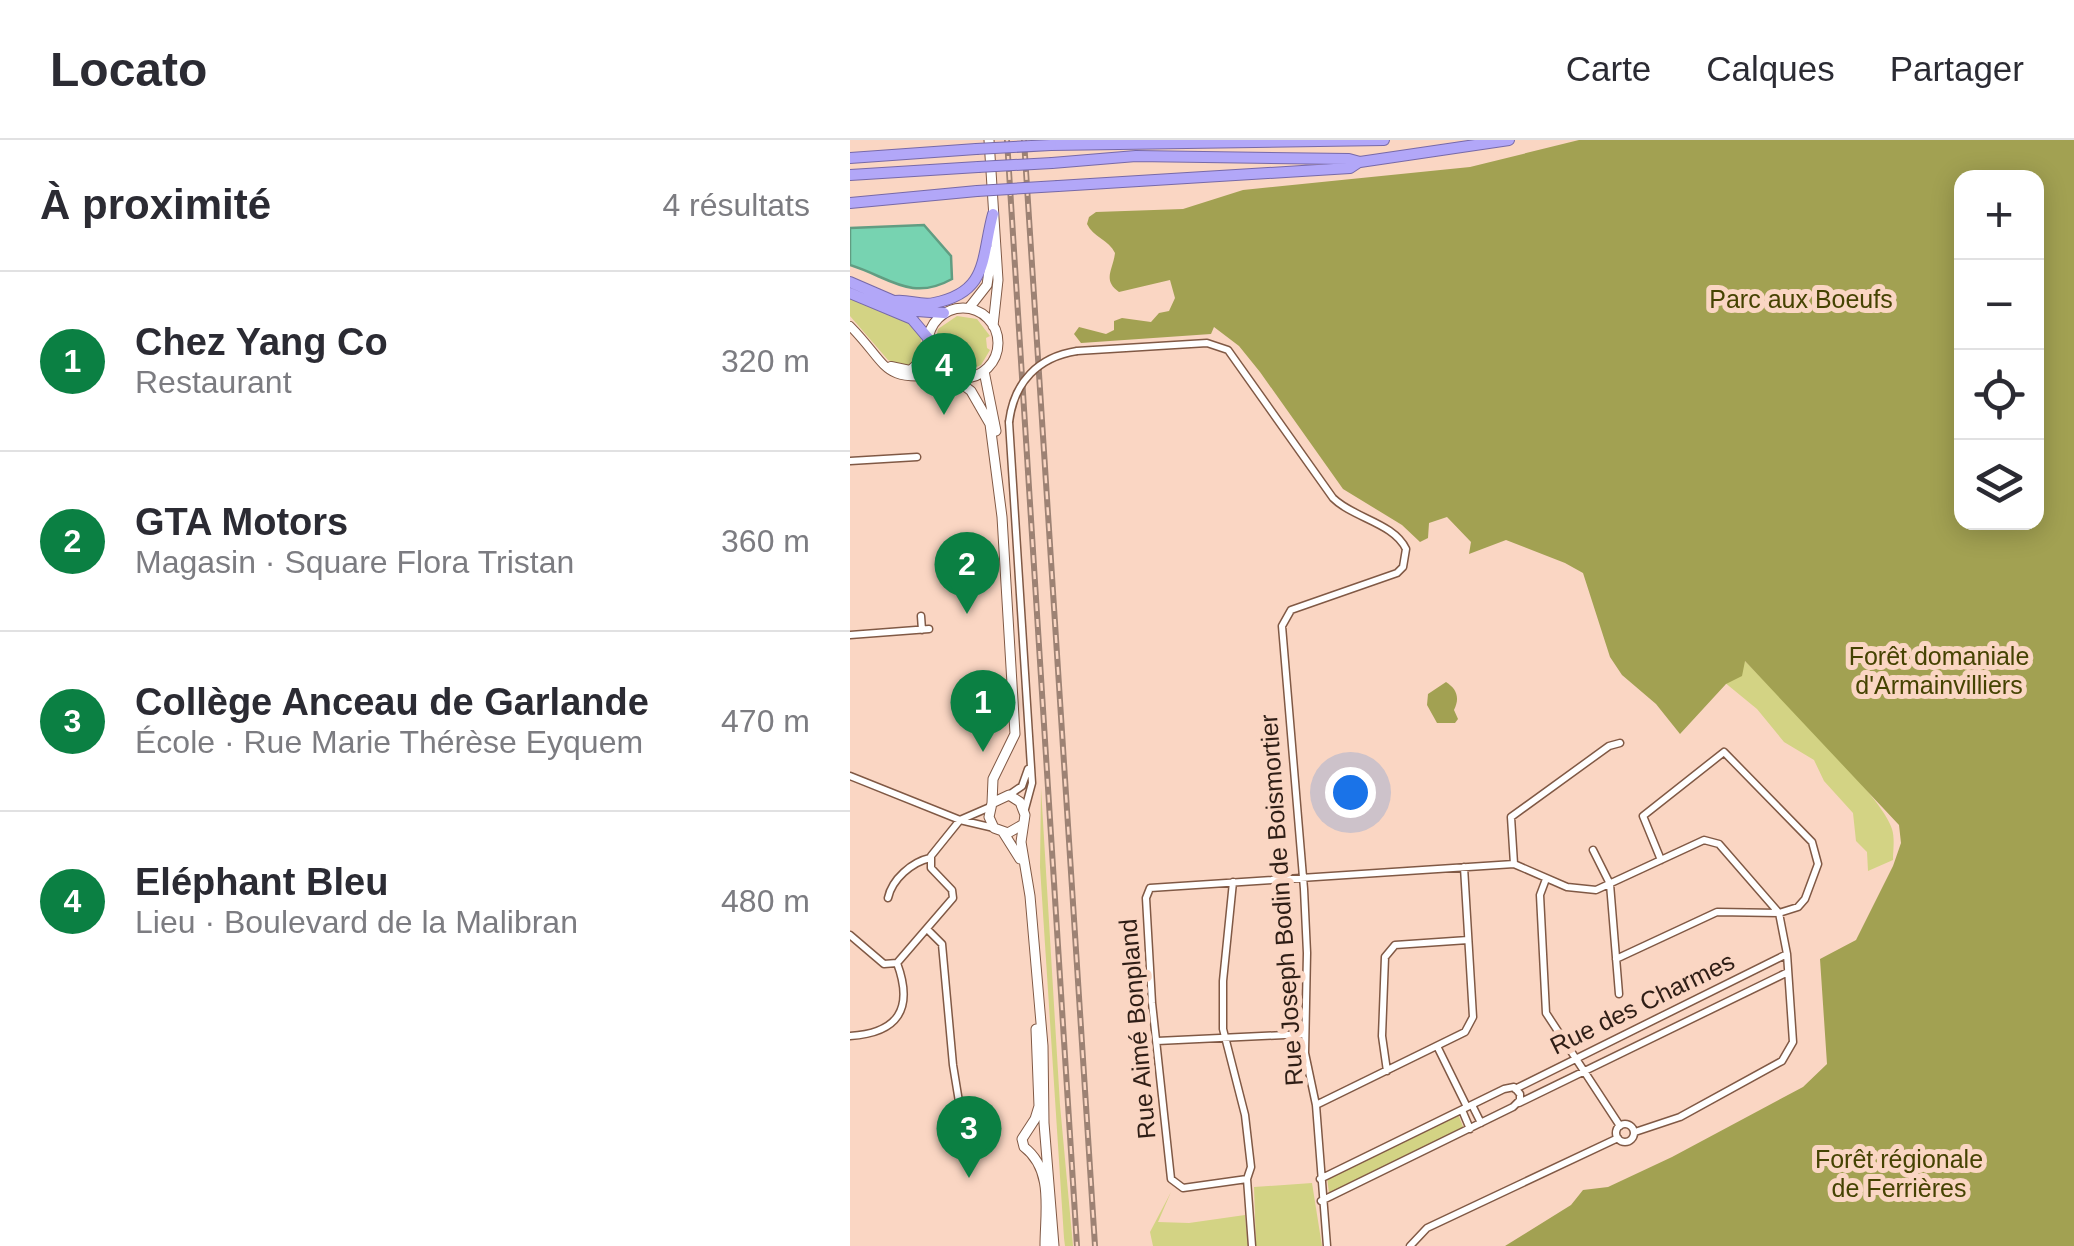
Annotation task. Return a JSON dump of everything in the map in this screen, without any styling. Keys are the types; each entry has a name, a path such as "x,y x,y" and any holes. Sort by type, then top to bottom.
{"highway":[{"path":"850,158 1051,145 1384,140"},
{"path":"850,200 1350,168 1360,162 1509,140"},
{"path":"850,175 1174,156 1360,162"},
{"path":"895,301 932,304 974,284 983,266 984,244 993,214"},
{"path":"850,282 924,313 944,313"},
{"path":"850,293 912,319 928,338"}],"main road":[{"path":"949,376 973,377 984,371 998,350 994,326 998,280 988,140"},
{"path":"993,214 989,278 981,298 969,308 944,313 933,324 928,353 949,376 971,391 988,416 996,468"},
{"path":"969,308 986,316 994,326"},
{"path":"984,371 994,411 1015,734 999,776 1007,796 1020,802 1025,810 1024,866 1030,896 1046,1092 1045,1146 1054,1246"},
{"path":"1004,760 993,779 989,816 1024,866"},
{"path":"991,805 1007,796"},
{"path":"998,830 1012,832 1022,825"},
{"path":"1036,981 1039,1106 1023,1135 1023,1143 1034,1152 1043,1169 1046,1246"},
{"path":"1028,1130 1039,1129 1045,1134"},
{"path":"1034,1152 1045,1146"}],"street":[{"path":"850,323 895,368 914,368 928,353"},
{"path":"850,323 878,362 893,372 915,378 949,376"},
{"name":"Rue Joseph Bodin de Boismortier","path":"1025,810 1032,783 1009,422 1015,394 1030,372 1052,357 1207,343 1228,350 1333,498 1348,512 1396,535 1406,548 1403,567 1397,573 1299,606 1285,617 1282,626 1307,953 1305,1034 1308,1074 1316,1105 1327,1246"},
{"path":"850,462 918,458"},
{"path":"905,459 906,469"},
{"path":"850,635 926,630 921,616"},
{"path":"1410,1246 1427,1228 1618,1138 1628,1142 1635,1132 1680,1117 1782,1061 1788,1053 1794,1032 1779,914 1719,844 1704,840 1610,884 1583,890 1546,880 1514,864 1511,816 1609,746 1620,744"},
{"path":"1616,959 1716,912 1779,914 1798,907 1818,864 1816,848 1728,753 1719,754 1642,816 1661,860"},
{"path":"1007,796 1022,786 1028,763"},
{"path":"850,776 960,820 998,830"},
{"path":"888,898 890,889 915,861 930,858 960,820 991,805"},
{"path":"1593,850 1610,884 1619,994"},
{"path":"850,935 884,964 897,963 947,909 953,894 933,872 930,858"},
{"name":"Rue Aimé Bonpland","path":"1247,1180 1182,1188 1173,1183 1152,1003 1146,892 1156,886 1514,864"},
{"path":"1316,1105 1466,1032 1473,1016 1464,867"},
{"path":"1546,880 1540,894 1546,1013 1620,1126 1618,1138"},
{"path":"1233,882 1224,981 1225,1037 1246,1115 1252,1167 1247,1180 1252,1246"},
{"path":"927,929 942,948 962,1120"},
{"path":"1386,1071 1382,1036 1388,949 1395,945 1468,940"},
{"name":"Rue des Charmes","path":"1319,1179 1787,954"},
{"path":"850,1036 880,1032 899,1015 902,988 897,963"},
{"name":"Rue des Charmes","path":"1321,1201 1788,972"},
{"path":"1158,1041 1305,1034"},
{"path":"1437,1046 1467,1107 1481,1123"},
{"path":"1515,1088 1520,1097 1516,1105"},
{"path":"1467,1107 1470,1128"},
{"path":"1620,1126 1628,1124 1635,1132"}],"shaded area":[{"path":"924,225 951,256 952,279 912,288 850,265 850,228"},
{"path":"850,299 912,322 921,338 920,358 906,367 888,360 850,316"},
{"path":"957,316 977,319 990,336 986,338 990,350 981,365 968,371 947,368 934,349 938,329"},
{"path":"1744,660 1826,744 1884,813 1892,829 1893,860 1868,871 1867,852 1856,841 1853,813 1824,781 1814,760 1784,742 1757,709 1707,668"},
{"path":"1041,788 1060,1105 1073,1246 1065,1246 1064,1238 1040,867"},
{"path":"1458,1114 1464,1129 1329,1193 1327,1177"},
{"path":"1312,1183 1322,1246 1256,1246 1254,1187"},
{"path":"1171,1192 1158,1222 1189,1223 1245,1215 1248,1246 1153,1246 1150,1232"}],"green space":[{"path":"1579,140 2074,140 2074,1246 1505,1246 1571,1205 1583,1190 1608,1187 1672,1157 1803,1087 1827,1064 1820,959 1856,940 1893,866 1901,843 1899,825 1745,661 1742,676 1726,684 1680,734 1656,704 1622,675 1610,657 1583,573 1506,540 1469,554 1471,542 1447,517 1429,523 1428,538 1420,542 1402,525 1343,489 1260,372 1239,346 1214,327 1211,334 1081,343 1074,334 1079,327 1106,334 1114,330 1114,321 1122,318 1151,322 1159,313 1169,311 1175,298 1170,280 1119,292 1114,288 1110,274 1115,253 1087,224 1089,217 1096,212 1183,209 1243,190 1470,167"},
{"path":"1446,682 1456,694 1454,710 1458,719 1455,723 1437,723 1427,705 1428,694"}],"railway":[{"path":"1007,140 1077,1246"},
{"path":"1024,140 1095,1246"}],"place":[{"name":"Eléphant Bleu","path":"944,415"},
{"name":"GTA Motors","path":"967,614"},
{"name":"Chez Yang Co","path":"983,752"},
{"name":"Collège Anceau de Garlande","path":"969,1178"}],"park label":[{"name":"Parc aux Boeufs","path":"1801,299"},
{"name":"Forêt domaniale d'Armainvilliers","path":"1939,670"},
{"name":"Forêt régionale de Ferrières","path":"1899,1174"}]}
